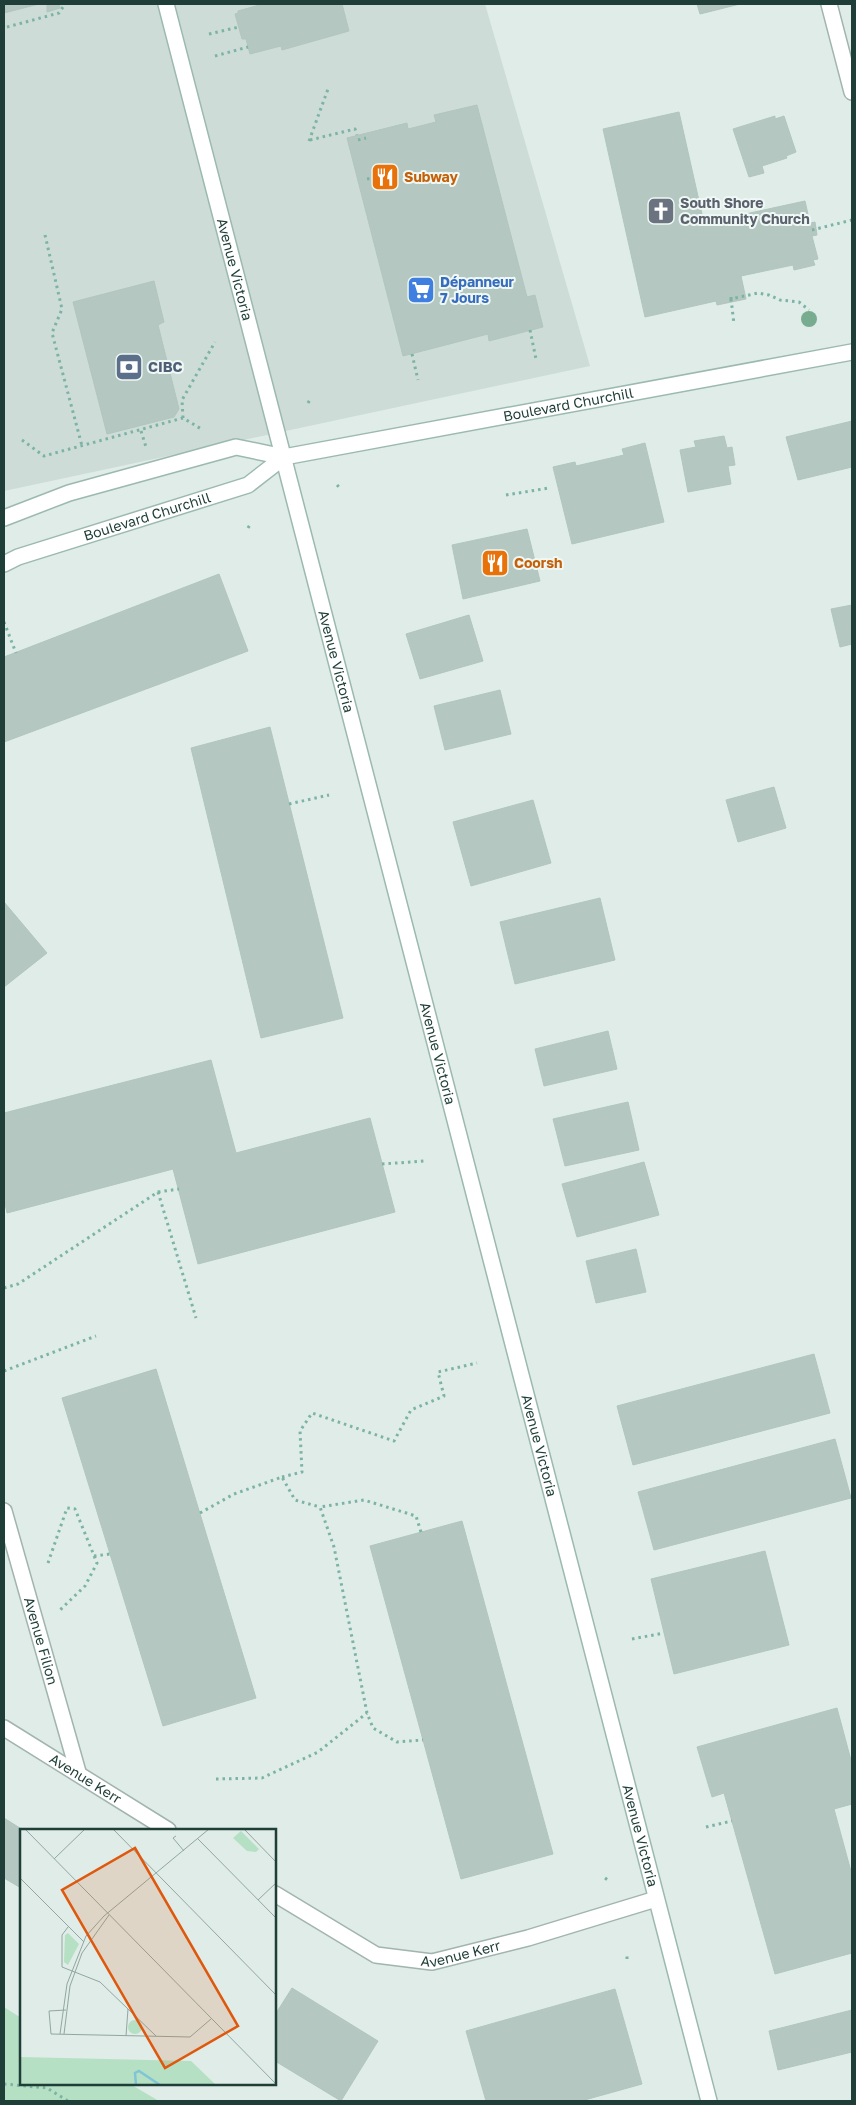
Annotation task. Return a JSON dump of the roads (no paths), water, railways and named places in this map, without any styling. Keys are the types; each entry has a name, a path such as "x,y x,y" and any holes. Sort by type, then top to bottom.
{"street":[{"name":"Avenue Victoria","path":"166,4 709,2101"},
{"path":"830,4 852,92"},
{"name":"Boulevard Churchill","path":"4,518 69,493 236,447 284,457 852,352"},
{"name":"Boulevard Churchill","path":"4,564 18,557 248,485 284,457"},
{"name":"Avenue Filion","path":"4,1511 78,1772"},
{"name":"Avenue Kerr","path":"4,1728 78,1772 166,1829"},
{"name":"Avenue Kerr","path":"276,1895 376,1954 432,1962 528,1938 656,1899"}],"place":[{"name":"Subway","path":"385,177"},
{"name":"South Shore Community Church","path":"661,211"},
{"name":"Dépanneur 7 Jours","path":"421,290"},
{"name":"CIBC","path":"129,367"},
{"name":"Coorsh","path":"495,563"}]}
